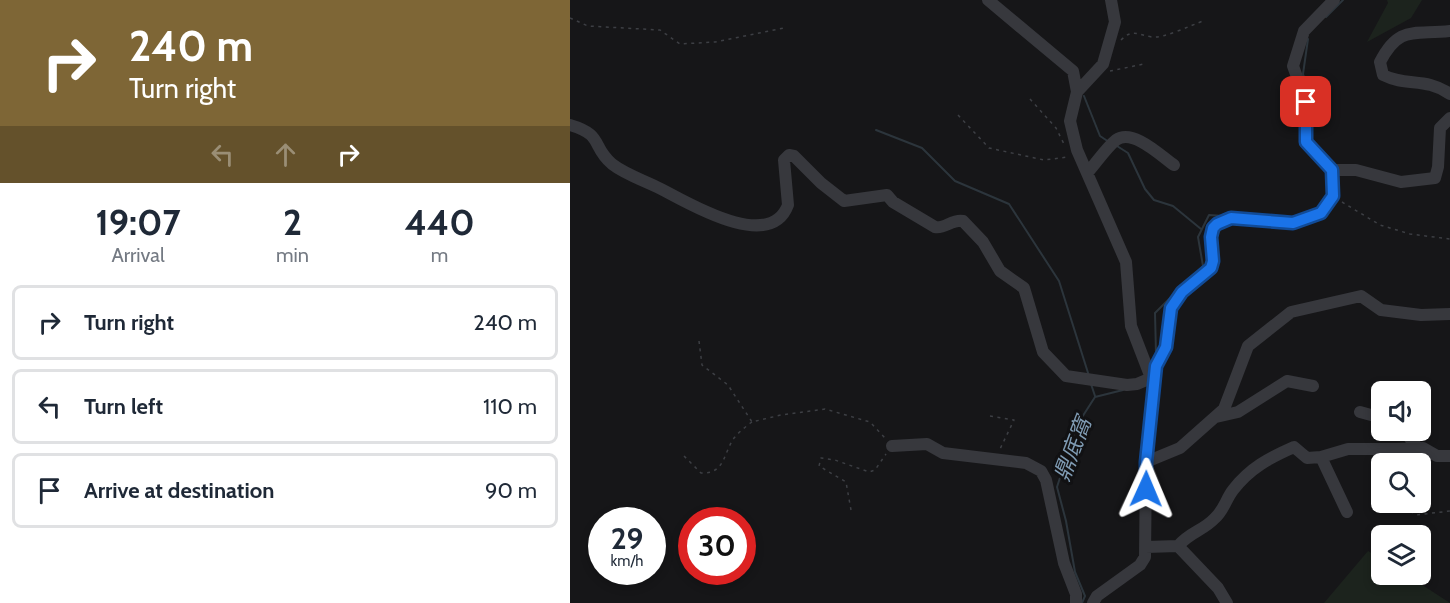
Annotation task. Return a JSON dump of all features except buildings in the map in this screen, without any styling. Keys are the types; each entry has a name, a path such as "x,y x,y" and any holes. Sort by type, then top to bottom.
{"street":[{"path":"988,0 1073,71 1077,92 1070,121 1079,154 1126,262 1131,326 1153,383"},
{"path":"1077,92 1103,64 1115,22 1112,0"},
{"path":"1093,603 1097,596 1140,565 1145,557 1146,466 1156,366 1166,347 1171,308 1182,292 1211,268 1213,261 1211,237 1217,224 1231,218 1293,223 1321,213 1333,196 1332,170 1306,142 1306,102 1293,66 1304,31 1334,0"},
{"path":"1450,31 1403,34 1394,39 1380,62 1383,75 1392,80 1425,82 1450,94"},
{"path":"1332,170 1356,170 1401,182 1434,177 1438,167 1440,128 1450,118"},
{"path":"570,125 589,132 613,165 714,217 751,225 769,224 780,217 788,206 784,160 789,154 844,201 887,195 893,202 935,227 942,227 954,220 963,220 983,242 1000,271 1024,288 1043,352 1066,376 1127,385 1153,383"},
{"path":"1088,172 1117,140 1126,136 1141,142 1174,165"},
{"path":"1146,466 1180,448 1224,410 1248,346 1291,312 1360,296 1381,310 1421,315 1450,314"},
{"path":"1216,417 1238,412 1287,381 1313,386"},
{"path":"1360,412 1371,415"},
{"path":"1412,441 1418,448"},
{"path":"892,446 927,444 944,453 1026,463 1041,471 1046,480 1064,562 1076,594 1076,603"},
{"path":"1178,546 1188,534 1214,519 1228,502 1232,492 1264,460 1294,447 1307,458 1321,457 1348,449 1418,448 1424,448 1437,456 1450,456"},
{"path":"1321,457 1347,512"},
{"path":"1146,547 1178,546 1218,588 1227,603"}],"path":[{"path":"570,18 588,26 660,30 680,44 715,42 784,28"},
{"path":"1119,41 1126,34 1136,31 1154,38 1203,21"},
{"path":"1099,68 1106,73 1116,68 1144,64"},
{"path":"1029,99 1056,128 1066,148"},
{"path":"958,116 989,148 1044,160 1079,154"},
{"path":"1333,196 1380,225 1410,234 1450,239"},
{"path":"699,341 702,365 728,385 752,422"},
{"path":"684,456 701,472 711,473 718,469 733,440 752,422 781,415 825,409 870,422 892,446 875,470 869,472 835,460 821,458 819,466 846,482 851,510"},
{"path":"990,417 1014,420 995,459"},
{"path":"1413,513 1416,515 1450,511"}],"shaded area":[{"path":"1387,0 1422,0 1411,18 1367,42 1388,3"},
{"path":"1368,551 1371,553 1371,585 1422,585 1450,603 1324,603"}],"waterway":[{"name":"鼎底窩","path":"1326,17 1343,0"},
{"name":"鼎底窩","path":"1308,39 1303,74 1311,98"},
{"path":"1084,96 1100,136 1109,142"},
{"path":"876,130 922,148 955,181 1009,204 1059,281 1089,376"},
{"path":"1117,146 1128,153 1145,189 1154,200 1173,206 1201,229"},
{"name":"鼎底窩","path":"1199,270 1203,266 1198,237 1209,215 1224,216"},
{"name":"鼎底窩","path":"1156,354 1155,313 1173,295"},
{"path":"1091,384 1095,396"},
{"name":"鼎底窩","path":"1082,603 1085,596 1075,572 1057,487 1077,425 1095,397 1123,390"}],"route":[{"path":"1146,489 1146,462 1156,366 1166,347 1171,308 1182,292 1211,268 1213,228 1231,218 1268,223 1293,223 1321,213 1333,196 1332,170 1306,142 1306,102"}]}
